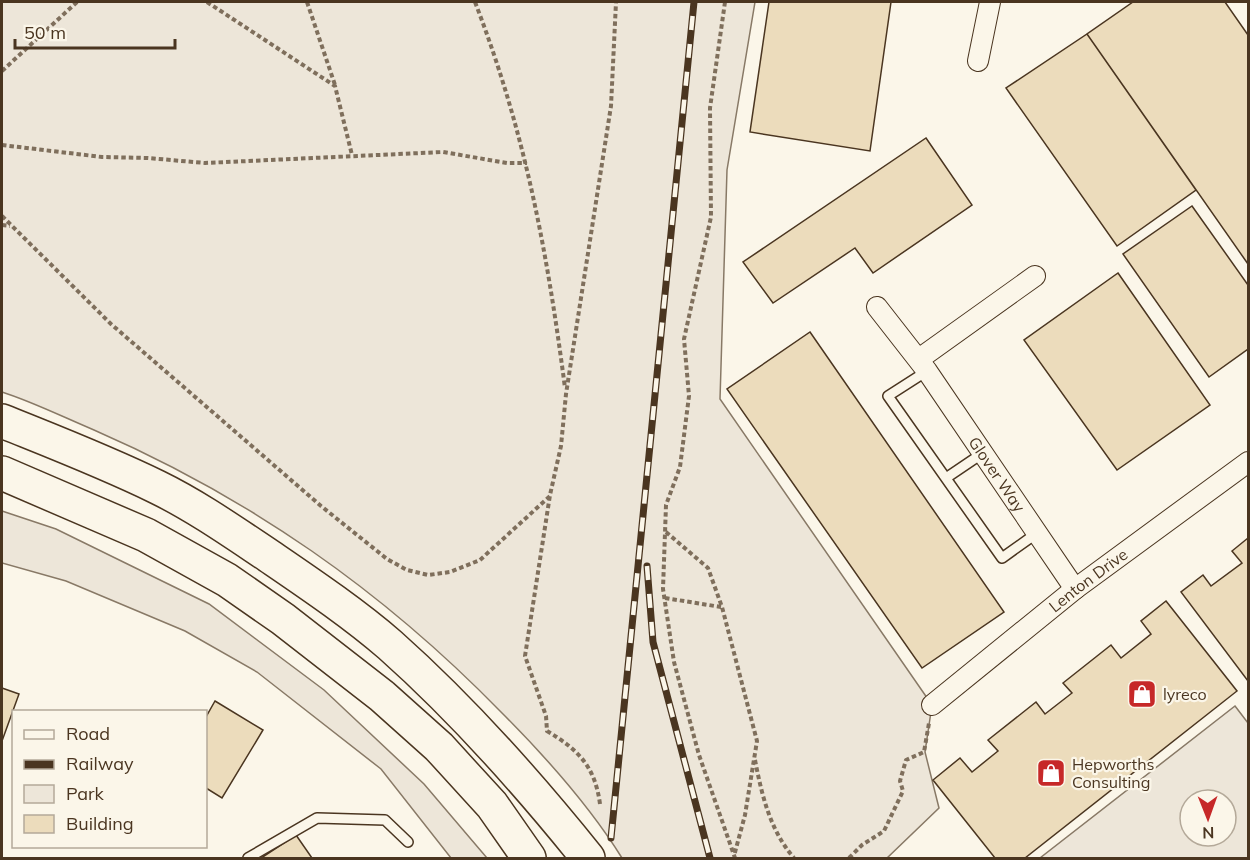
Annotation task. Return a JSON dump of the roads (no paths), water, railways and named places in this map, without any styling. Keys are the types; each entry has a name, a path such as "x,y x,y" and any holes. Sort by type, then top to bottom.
{"highway":[{"path":"2,421 100,460 158,488 235,533 300,578 388,644 461,712 529,784 588,858"},
{"path":"2,473 146,535 227,580 284,619 382,696 439,747 492,805 529,858"}],"street":[{"path":"978,61 990,2"},
{"path":"923,365 1035,276"},
{"name":"Glover Way","path":"878,307 923,365 1076,589"},
{"name":"Lenton Drive","path":"932,705 1076,589 1248,462"}],"lane":[{"path":"923,365 888,396 1002,558 1037,532"},
{"path":"946,478 983,453"},
{"path":"248,858 317,818 385,820 408,842"}],"railway":[{"path":"611,838 694,2"},
{"path":"647,566 653,642 710,858"}],"place":[{"name":"lyreco","path":"1142,694"},
{"name":"Hepworths Consulting","path":"1051,773"}]}
